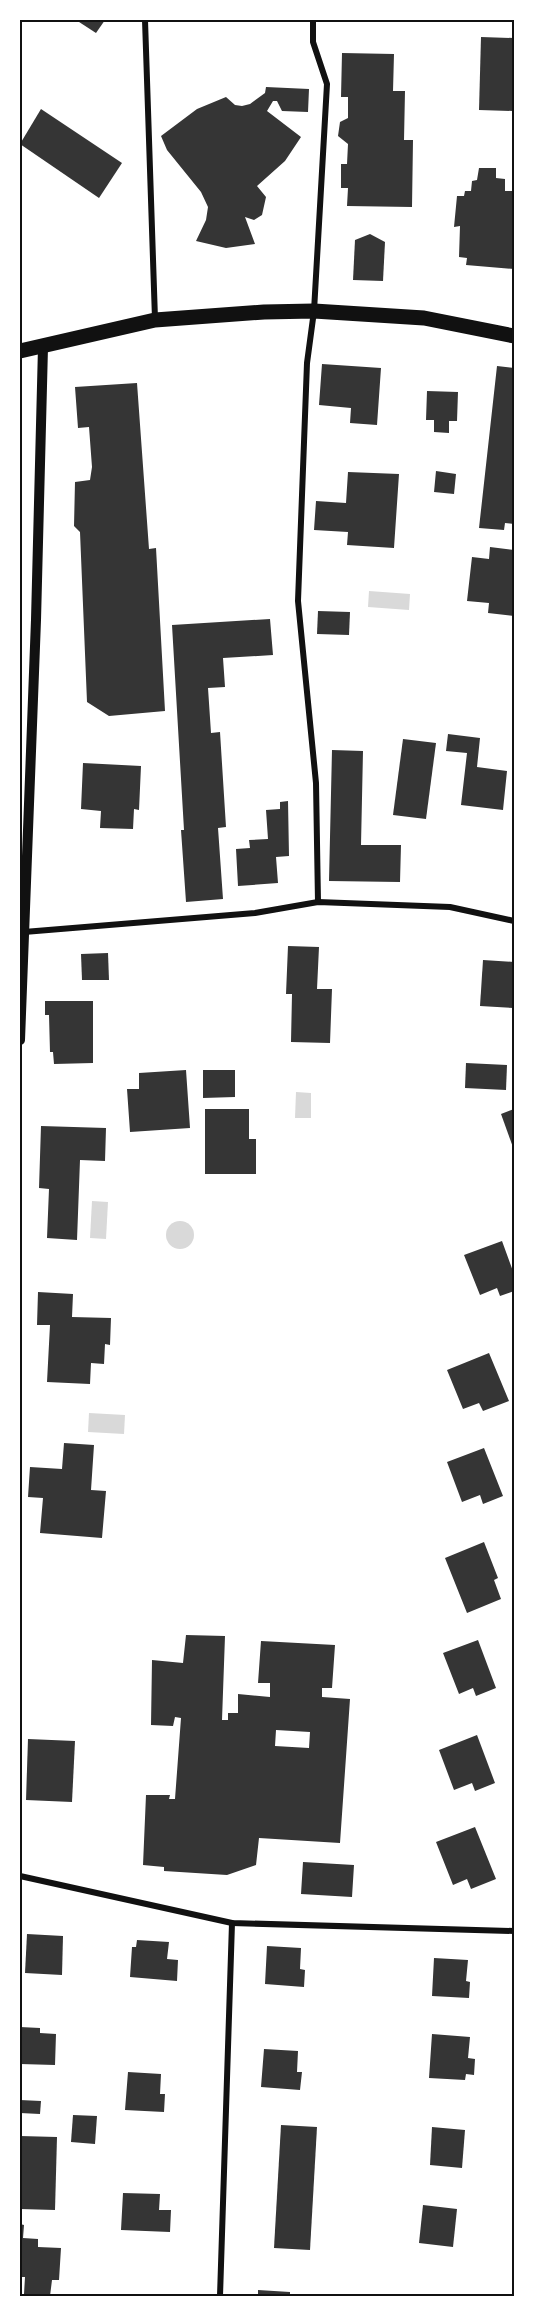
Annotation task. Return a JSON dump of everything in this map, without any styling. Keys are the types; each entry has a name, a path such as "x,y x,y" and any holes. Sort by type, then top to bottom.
{"main road":[{"path":"20,351 155,320 314,311 424,318 514,336"}],"street":[{"path":"145,20 155,320"},
{"path":"314,20 313,42 327,84 314,311 307,363 298,602 316,783 318,902"},
{"path":"20,1040 44,347"},
{"path":"22,932 255,914 318,902 450,907 514,921"},
{"path":"20,1876 232,1923 514,1931"},
{"path":"220,2296 232,1923"}],"shaded area":[{"path":"369,591 410,594 409,610 368,607"},
{"path":"296,1092 311,1093 311,1118 295,1118"},
{"path":"92,1201 108,1202 106,1239 90,1238"},
{"path":"180,1221 190,1225 194,1235 190,1245 180,1249 170,1245 166,1235 170,1225"},
{"path":"89,1413 125,1415 124,1434 88,1432"}],"building":[{"path":"76,20 105,20 96,33"},
{"path":"481,37 514,38 513,111 479,110"},
{"path":"342,53 394,54 393,91 405,91 404,140 413,140 412,207 347,206 348,188 341,188 341,164 347,164 348,144 338,136 340,122 348,118 348,97 341,97"},
{"path":"266,87 309,89 308,112 282,111 277,101 273,101 267,111 301,137 285,161 257,186 266,197 262,215 254,220 245,217 255,244 226,248 196,241 206,220 208,207 201,192 167,150 161,136 197,109 226,97 235,105 250,104 265,93"},
{"path":"41,109 122,163 99,198 20,144"},
{"path":"479,168 496,168 496,178 505,179 505,191 513,191 514,269 466,265 467,258 459,257 460,226 454,227 457,196 464,196 465,191 471,191 472,181 477,180"},
{"path":"370,234 385,242 383,281 353,280 355,240"},
{"path":"322,364 381,368 377,425 350,423 351,408 319,405"},
{"path":"497,366 514,368 514,524 505,523 504,530 479,528"},
{"path":"137,383 149,549 156,548 165,711 109,716 87,702 80,532 74,526 75,482 90,480 92,467 89,427 78,428 75,387"},
{"path":"427,391 458,392 457,421 449,421 449,433 434,432 434,420 426,420"},
{"path":"436,471 456,474 454,494 434,492"},
{"path":"348,472 399,474 394,548 347,545 348,532 314,530 316,501 346,503"},
{"path":"490,547 514,550 514,616 488,613 489,603 467,601 472,557 489,559"},
{"path":"318,611 350,612 349,635 317,634"},
{"path":"270,619 273,655 223,658 225,687 208,688 211,733 220,732 226,827 218,828 223,899 186,902 172,625"},
{"path":"448,734 480,738 477,767 507,771 503,810 461,805 467,753 446,751"},
{"path":"403,739 436,743 426,819 393,815"},
{"path":"332,750 363,751 361,845 401,845 400,882 329,881"},
{"path":"83,763 141,766 139,810 134,809 133,829 100,828 101,811 81,809"},
{"path":"288,801 289,856 276,857 278,883 238,886 236,849 250,848 249,840 268,839 266,810 280,809 280,802"},
{"path":"288,946 319,947 317,989 332,989 330,1043 291,1042 292,994 286,994"},
{"path":"108,953 109,980 82,980 81,954"},
{"path":"483,960 514,962 514,1008 480,1006"},
{"path":"45,1001 93,1001 93,1063 54,1064 53,1052 50,1052 49,1015 45,1015"},
{"path":"466,1063 507,1065 506,1090 465,1088"},
{"path":"186,1070 190,1128 130,1132 127,1089 139,1089 139,1073"},
{"path":"203,1070 235,1070 235,1097 203,1098"},
{"path":"205,1109 249,1109 249,1139 256,1139 256,1174 205,1174"},
{"path":"514,1109 514,1150 501,1114"},
{"path":"41,1126 106,1128 105,1161 80,1160 77,1240 47,1238 49,1189 39,1188"},
{"path":"502,1241 514,1274 514,1291 500,1296 497,1288 480,1295 464,1255"},
{"path":"38,1292 73,1294 72,1317 111,1318 110,1345 105,1344 104,1364 91,1363 90,1384 47,1382 50,1325 37,1325"},
{"path":"489,1353 509,1401 483,1411 479,1403 463,1409 447,1370"},
{"path":"64,1443 94,1445 91,1490 106,1491 102,1538 40,1533 43,1498 28,1497 30,1467 62,1469"},
{"path":"484,1448 503,1496 483,1504 480,1495 462,1502 447,1462"},
{"path":"484,1542 498,1578 494,1580 501,1599 467,1613 445,1558"},
{"path":"186,1635 225,1636 222,1720 228,1720 228,1713 238,1713 238,1694 270,1697 270,1683 258,1683 261,1641 335,1645 332,1688 322,1688 322,1697 350,1699 340,1843 259,1838 256,1865 227,1875 164,1871 164,1867 143,1865 146,1795 170,1795 169,1799 175,1799 181,1718 175,1717 173,1726 151,1725 152,1660 183,1663","holes":["276,1730 310,1732 309,1748 275,1746"]},
{"path":"478,1640 496,1688 476,1696 473,1688 459,1694 443,1653"},
{"path":"477,1735 495,1783 475,1791 472,1783 454,1790 439,1750"},
{"path":"28,1739 75,1741 72,1802 26,1800"},
{"path":"475,1827 496,1879 471,1889 467,1879 453,1885 436,1842"},
{"path":"303,1862 354,1865 352,1897 301,1894"},
{"path":"27,1934 63,1936 62,1975 25,1973"},
{"path":"137,1940 169,1942 167,1959 178,1960 177,1981 130,1977 132,1947 136,1947"},
{"path":"267,1946 301,1948 300,1969 305,1970 304,1987 265,1984"},
{"path":"434,1958 468,1960 466,1981 470,1982 469,1998 432,1996"},
{"path":"20,2027 40,2028 40,2033 56,2034 55,2065 20,2064"},
{"path":"432,2034 470,2037 468,2058 475,2059 474,2075 466,2074 465,2080 429,2078"},
{"path":"264,2049 298,2051 297,2072 302,2072 300,2090 261,2087"},
{"path":"128,2072 161,2074 160,2094 165,2094 164,2112 125,2110"},
{"path":"20,2100 41,2101 40,2114 20,2113"},
{"path":"73,2115 97,2116 95,2144 71,2142"},
{"path":"281,2125 317,2127 310,2250 274,2248"},
{"path":"432,2127 465,2130 462,2168 430,2165"},
{"path":"20,2136 57,2137 55,2210 20,2209"},
{"path":"123,2193 160,2194 159,2210 171,2210 170,2232 121,2230"},
{"path":"423,2205 457,2209 453,2247 419,2243"},
{"path":"20,2224 24,2225 23,2238 38,2239 38,2247 61,2248 59,2280 52,2280 50,2296 24,2294 25,2277 20,2277"},
{"path":"258,2290 290,2292 290,2296 258,2296"}]}
